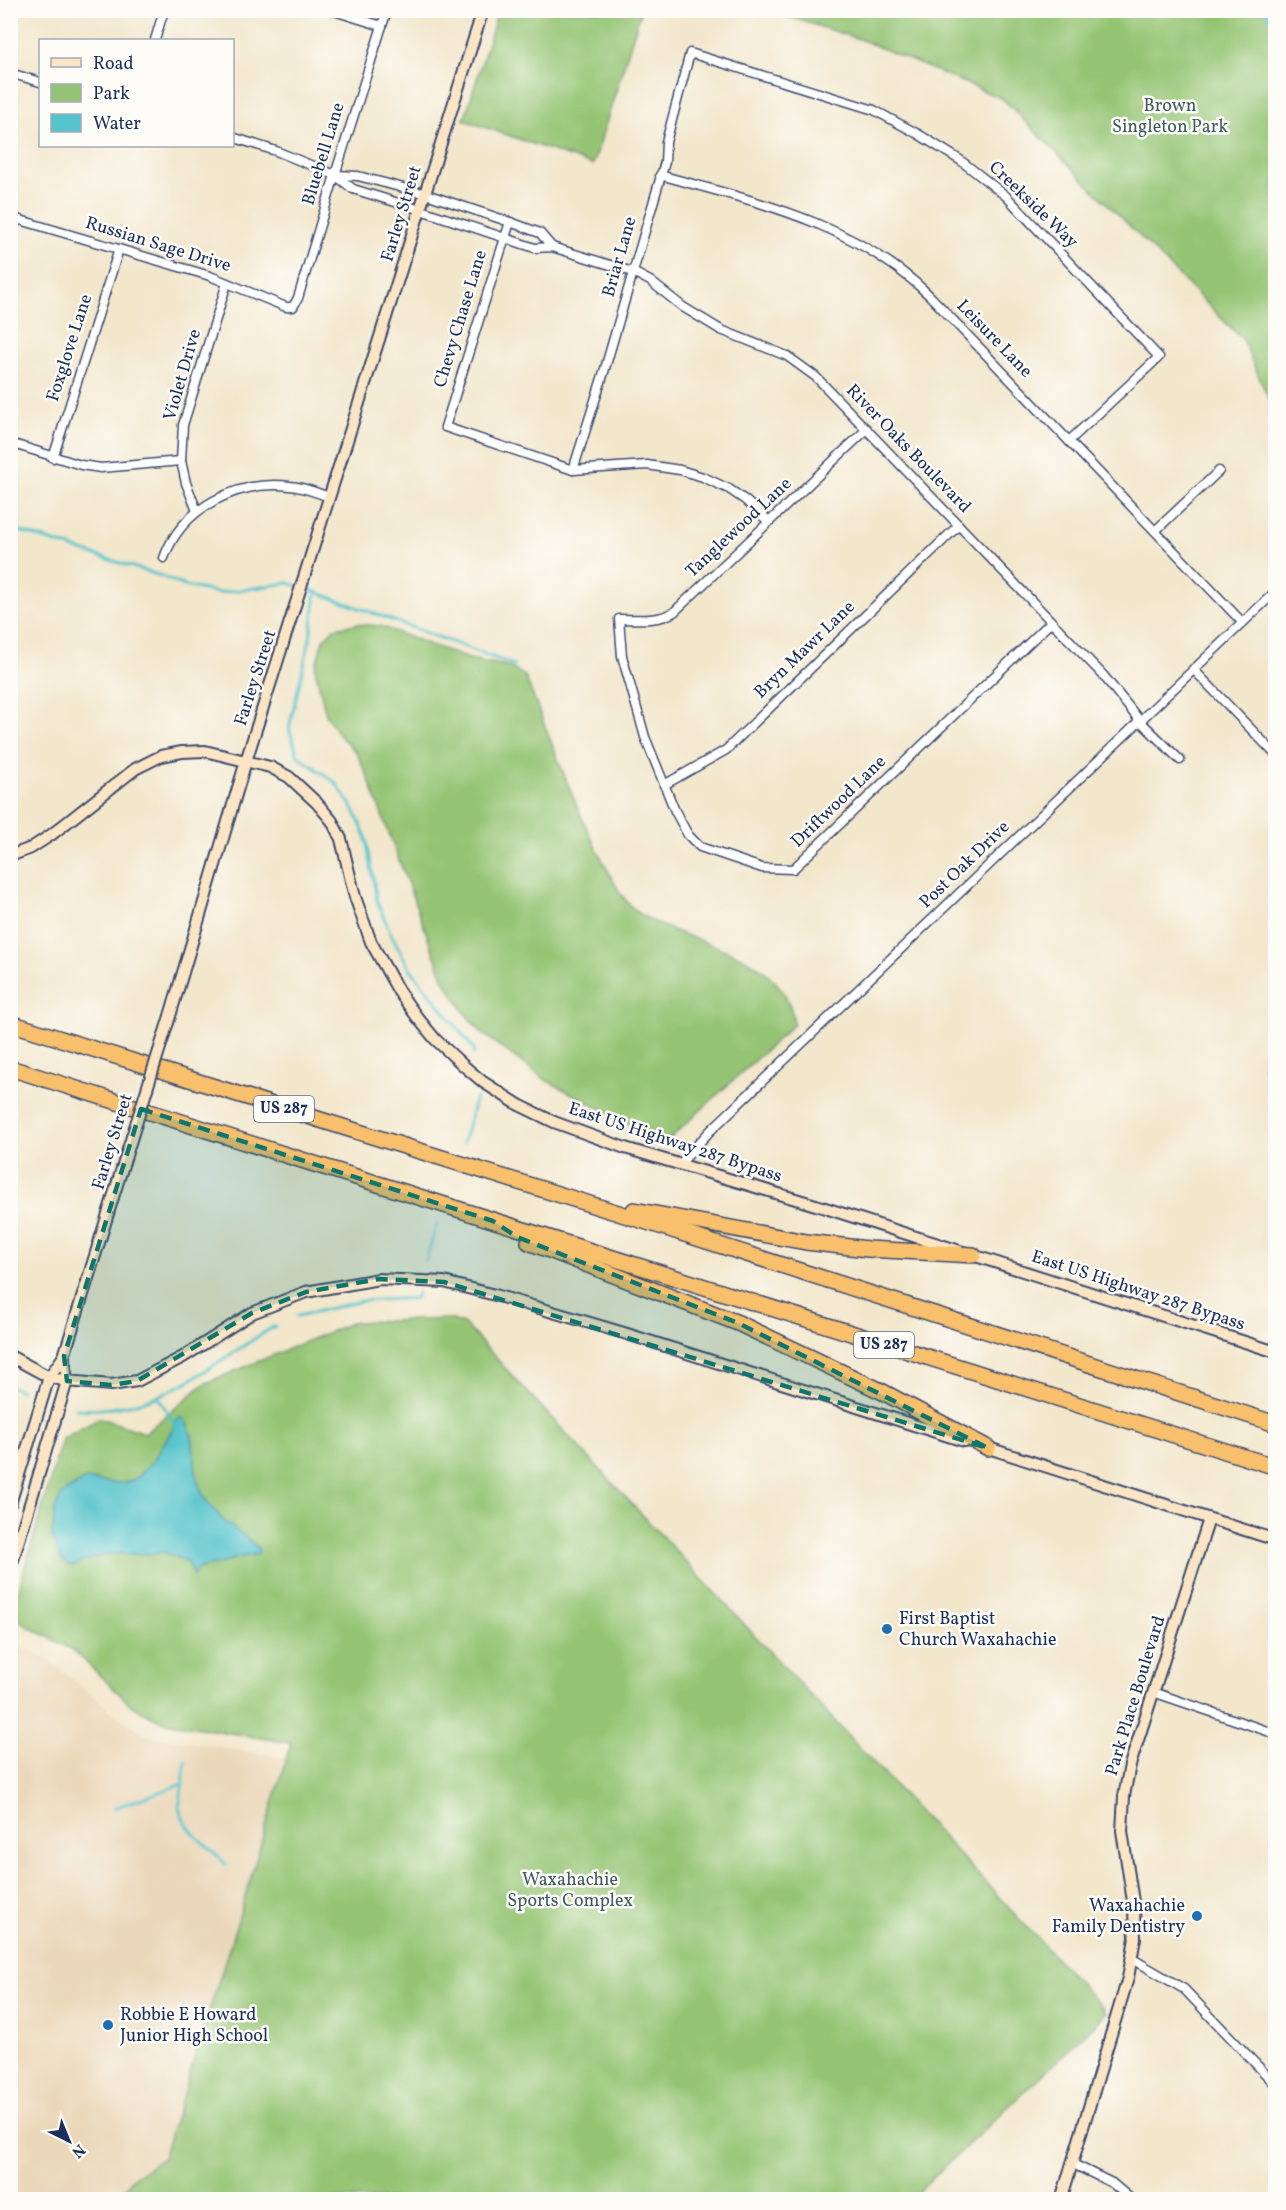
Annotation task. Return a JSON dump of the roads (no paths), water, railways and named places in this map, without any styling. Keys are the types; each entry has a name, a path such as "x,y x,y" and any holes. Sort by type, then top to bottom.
{"highway":[{"name":"US 287","path":"10,1023 660,1226 1275,1424"},
{"name":"US 287","path":"10,1068 1275,1467"},
{"path":"557,1195 806,1242 868,1249 972,1255"},
{"path":"493,1221 517,1237 747,1327 891,1396 988,1448"}],"main road":[{"name":"Farley Street","path":"64,1356 170,1016 246,761 483,10"},
{"name":"East US Highway 287 Bypass","path":"10,856 31,848 51,835 135,769 160,756 205,751 270,767 289,777 317,803 332,821 341,839 355,897 371,942 399,992 417,1017 435,1039 464,1066 483,1082 519,1105 554,1122 625,1148 972,1255 1275,1352"},
{"path":"10,1356 49,1377 67,1381 111,1385 137,1381 183,1357 252,1313 306,1292 378,1279 444,1282 495,1294 624,1333 1275,1540"},
{"path":"10,1504 49,1377 64,1356"},
{"path":"10,1570 67,1381 64,1356"},
{"name":"Park Place Boulevard","path":"1060,2199 1121,2000 1131,1958 1135,1928 1122,1831 1124,1796 1130,1765 1209,1519"}],"street":[{"path":"155,39 164,10"},
{"path":"331,10 382,26"},
{"name":"Bluebell Lane","path":"293,307 300,294 387,10"},
{"name":"Briar Lane","path":"573,470 664,162 666,142 690,53"},
{"name":"Creekside Way","path":"690,53 874,110 960,160 1006,196 1159,357 1069,441"},
{"path":"10,73 39,82"},
{"name":"River Oaks Boulevard","path":"234,138 276,151 335,175 352,189 536,248 552,247 633,272 650,281 683,307 721,330 799,363 816,376 867,429 1103,675 1140,720 1180,760"},
{"name":"River Oaks Boulevard","path":"335,175 358,176 426,194 540,233 552,247"},
{"name":"Leisure Lane","path":"660,175 808,219 839,232 893,263 929,295 1242,622"},
{"name":"Russian Sage Drive","path":"10,217 210,276 286,308 293,307"},
{"name":"Chevy Chase Lane","path":"510,222 503,238 445,427 573,470"},
{"name":"Foxglove Lane","path":"53,458 119,249"},
{"name":"Violet Drive","path":"197,510 186,483 181,461 183,425 227,283"},
{"name":"Tanglewood Lane","path":"619,619 652,619 666,617 674,612 867,429"},
{"path":"10,443 53,458 101,468 181,461"},
{"path":"573,470 647,465 680,470 729,489 769,522"},
{"path":"1155,531 1219,471"},
{"path":"164,558 179,531 197,510 243,488 265,485 290,486 330,497"},
{"name":"Bryn Mawr Lane","path":"664,785 726,750 959,525"},
{"name":"Post Oak Drive","path":"680,1164 709,1132 1275,591"},
{"name":"Driftwood Lane","path":"619,619 622,656 645,737 680,822 700,847 762,868 793,869 1051,622"},
{"path":"1193,669 1275,755"},
{"path":"1275,1071 1275,1097"},
{"path":"1153,1692 1275,1734"},
{"path":"1131,1958 1185,1989 1274,2081"},
{"path":"1071,2163 1112,2183 1132,2199"}],"water":[{"path":"179,1417 185,1419 192,1436 197,1479 205,1499 222,1519 259,1548 258,1554 197,1569 193,1576 187,1561 163,1552 110,1554 92,1558 74,1566 68,1565 60,1557 52,1537 55,1509 62,1494 85,1479 116,1483 135,1479 150,1464"}],"waterway":[{"path":"1273,10 1276,14"},
{"path":"10,528 161,576 185,586 219,593 288,583 298,586"},
{"path":"305,588 514,665"},
{"path":"316,592 310,639 289,728 298,756 335,782 354,810 366,837 377,901 392,936 409,967 474,1049 474,1054"},
{"path":"463,1143 476,1098"},
{"path":"426,1260 437,1224"},
{"path":"297,1316 362,1301 416,1298 417,1293"},
{"path":"76,1409 106,1409 158,1396 182,1385 275,1326"},
{"path":"10,1386 21,1391"},
{"path":"158,1397 176,1426"},
{"path":"186,1761 179,1808 182,1816 199,1839 226,1864"},
{"path":"114,1808 182,1784"}],"place":[{"name":"First Baptist Church Waxahachie","path":"887,1629"},
{"name":"Waxahachie Family Dentistry","path":"1197,1916"},
{"name":"Robbie E Howard Junior High School","path":"108,2025"}],"park label":[{"name":"Brown Singleton Park","path":"1170,116"},
{"name":"Waxahachie Sports Complex","path":"570,1890"}]}
